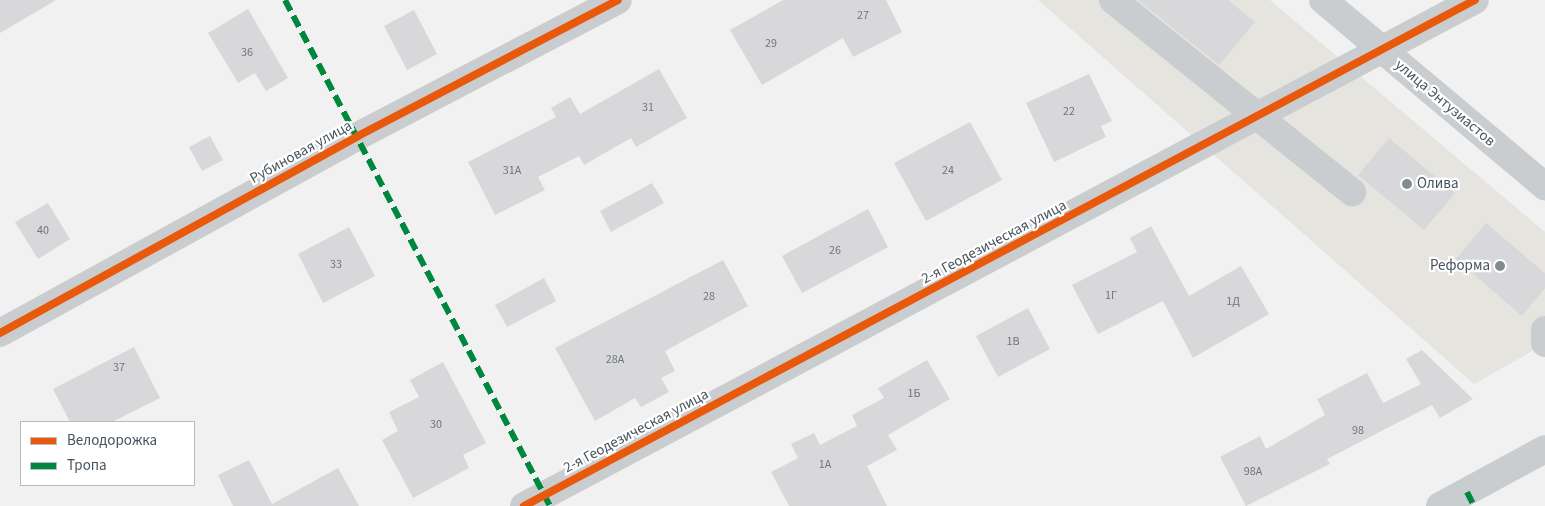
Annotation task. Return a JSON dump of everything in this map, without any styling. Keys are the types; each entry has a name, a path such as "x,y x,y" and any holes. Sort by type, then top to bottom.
{"street":[{"name":"Рубиновая улица","path":"0,333 358,136 618,0"},
{"path":"1113,0 1352,192"},
{"name":"улица Энтузиастов","path":"1323,0 1545,186"},
{"name":"2-я Геодезическая улица","path":"524,506 1259,117 1475,0"},
{"path":"1545,330 1545,343"},
{"path":"1440,506 1471,499 1545,449"}],"shaded area":[{"path":"1038,0 1270,0 1545,232 1545,344 1474,384"}],"building":[{"path":"0,0 56,0 0,33"},
{"path":"783,0 886,0 902,32 853,57 843,38 762,85 730,30"},
{"path":"1138,0 1228,0 1255,22 1219,65"},
{"path":"248,9 288,78 266,91 255,73 238,83 208,33"},
{"path":"414,10 437,54 407,70 384,26"},
{"path":"659,69 687,118 636,147 631,138 584,165 579,156 538,177 545,190 495,215 468,162 556,117 551,108 570,97 580,114"},
{"path":"1089,74 1112,121 1101,126 1106,137 1054,162 1026,103"},
{"path":"970,122 1002,180 926,221 894,163"},
{"path":"210,136 223,160 202,171 189,147"},
{"name":"Олива","path":"1389,138 1455,193 1424,230 1358,175"},
{"path":"652,183 664,203 611,232 600,211"},
{"path":"48,203 70,239 38,259 15,222"},
{"path":"868,209 888,247 802,293 782,256"},
{"name":"Реформа","path":"1486,223 1545,273 1545,288 1522,316 1456,259"},
{"path":"1151,226 1189,296 1241,266 1269,314 1193,358 1163,301 1098,334 1072,285 1137,252 1130,238"},
{"path":"349,227 375,276 323,303 298,254"},
{"path":"723,260 748,306 665,351 675,371 661,378 669,392 641,407 635,398 595,421 555,348"},
{"path":"544,278 556,301 507,327 495,305"},
{"path":"1028,308 1050,349 998,377 976,336"},
{"path":"134,347 160,398 114,421 69,421 53,389"},
{"path":"1422,350 1473,399 1440,418 1432,405 1327,459 1330,464 1246,506 1220,457 1260,436 1266,449 1325,415 1317,399 1367,373 1383,403 1421,384 1406,359"},
{"path":"927,360 950,399 888,435 897,450 867,466 887,506 789,506 771,472 798,458 791,444 814,433 820,445 857,426 852,415 884,398 878,388"},
{"path":"443,362 486,443 463,455 469,468 413,498 382,440 398,431 389,412 419,397 410,380"},
{"path":"249,460 272,504 338,468 359,506 233,506 218,475"}],"marked path":[{"path":"285,0 550,506"},
{"path":"1467,492 1474,506"}],"cycle path":[{"path":"0,333 358,136 618,0"},
{"path":"524,506 1475,0"}],"place":[{"name":"Олива","path":"1407,184"},
{"name":"Реформа","path":"1500,266"}]}
